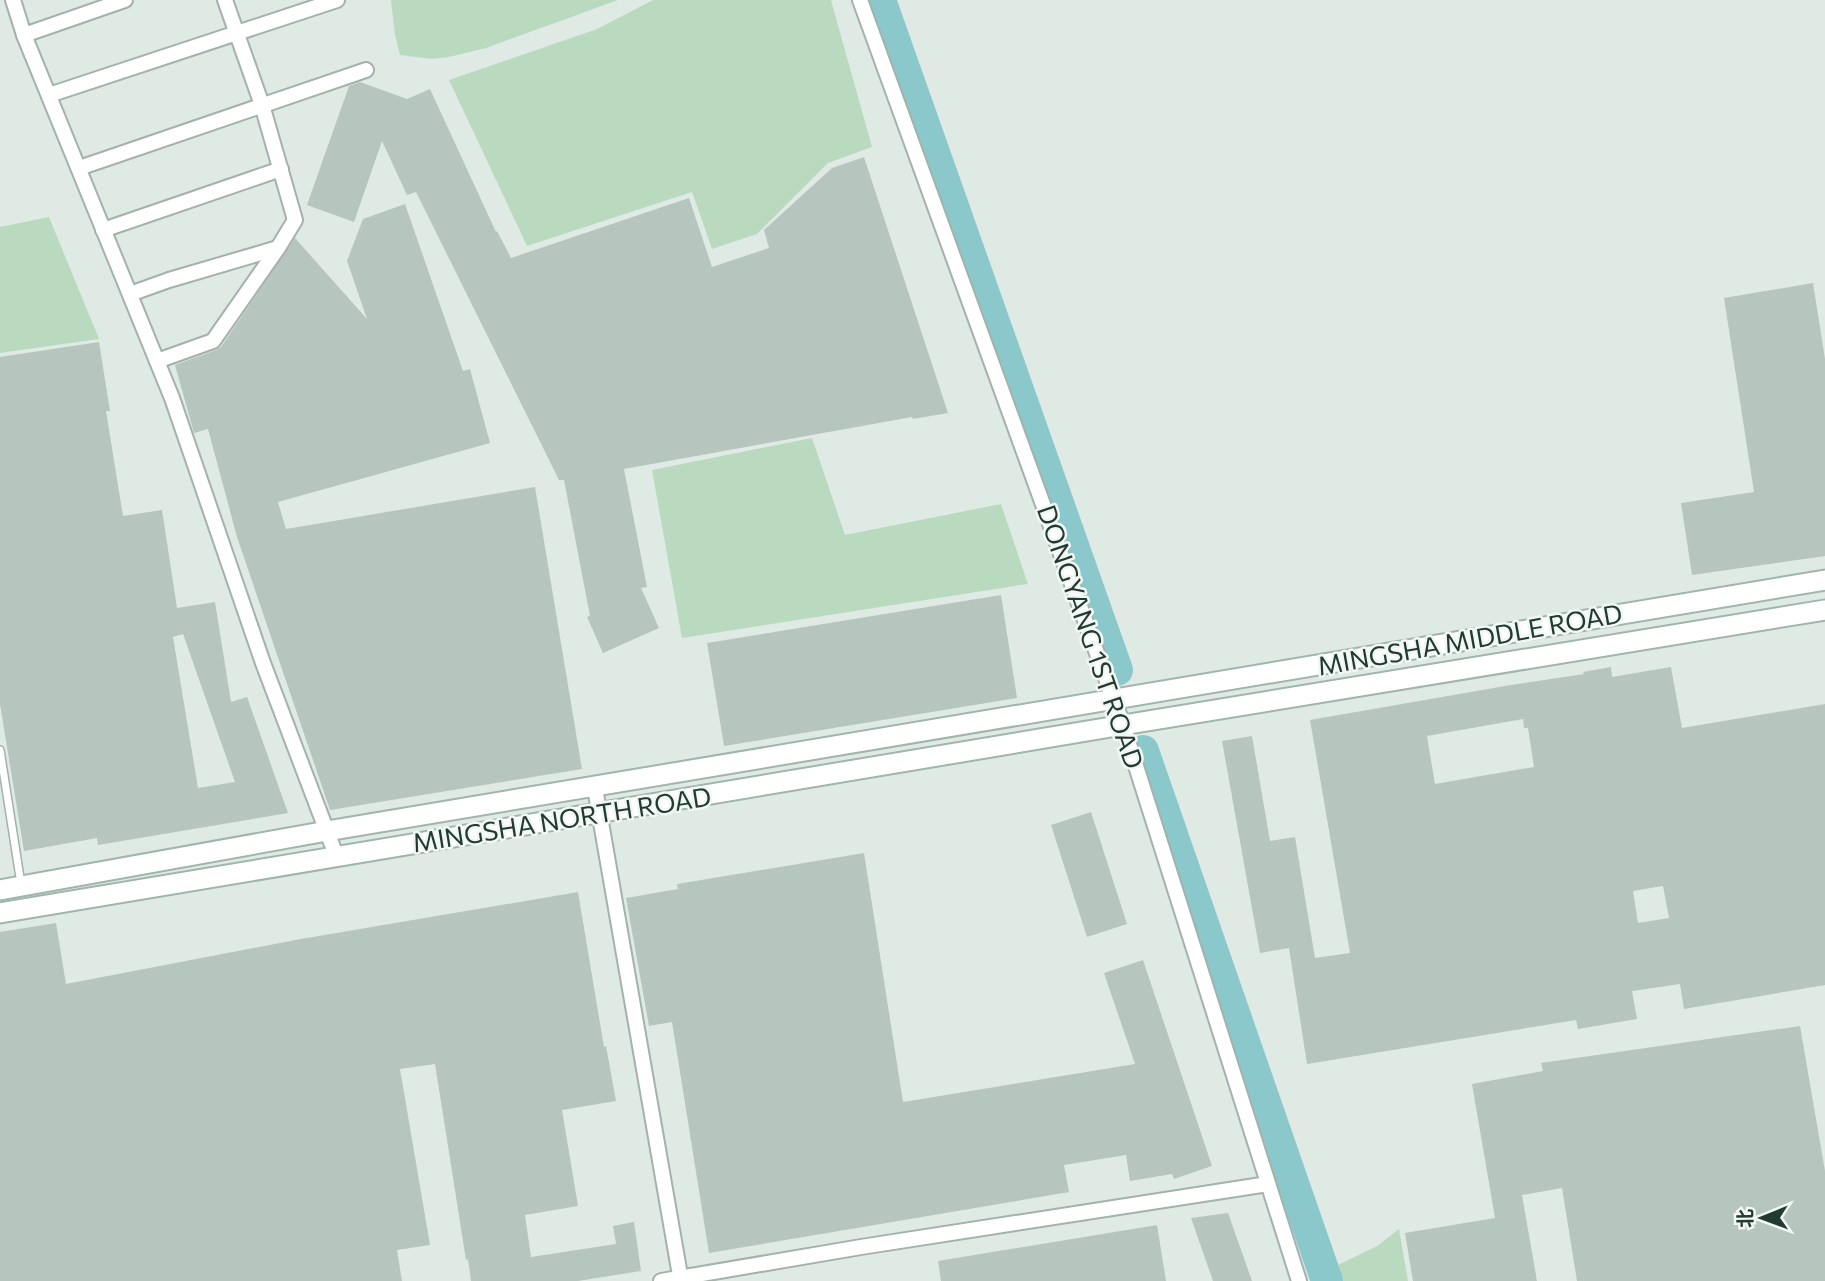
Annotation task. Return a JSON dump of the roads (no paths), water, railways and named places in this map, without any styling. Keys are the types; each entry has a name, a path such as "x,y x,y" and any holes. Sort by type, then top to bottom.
{"street":[{"path":"13,0 24,35 172,398 263,663 337,858"},
{"path":"24,35 125,0"},
{"path":"157,361 213,341 295,220 262,105 225,0"},
{"path":"49,95 337,0"},
{"name":"DONGYANG 1ST ROAD","path":"860,0 1115,701 1298,1281"},
{"path":"79,169 366,70"},
{"path":"103,230 281,169"},
{"path":"130,295 169,280 278,248"},
{"name":"MINGSHA MIDDLE ROAD","path":"1115,701 1825,580"},
{"name":"MINGSHA MIDDLE ROAD","path":"1123,725 1825,610"},
{"name":"MINGSHA NORTH ROAD","path":"0,890 327,831 1115,701"},
{"name":"MINGSHA NORTH ROAD","path":"0,913 1123,725"},
{"path":"594,788 681,1279"},
{"path":"661,1281 860,1247 1268,1184"}],"lane":[{"path":"0,750 21,887"},
{"path":"0,807 9,806"}],"waterway":[{"path":"880,0 1117,670"},
{"path":"1143,751 1327,1281"}]}
